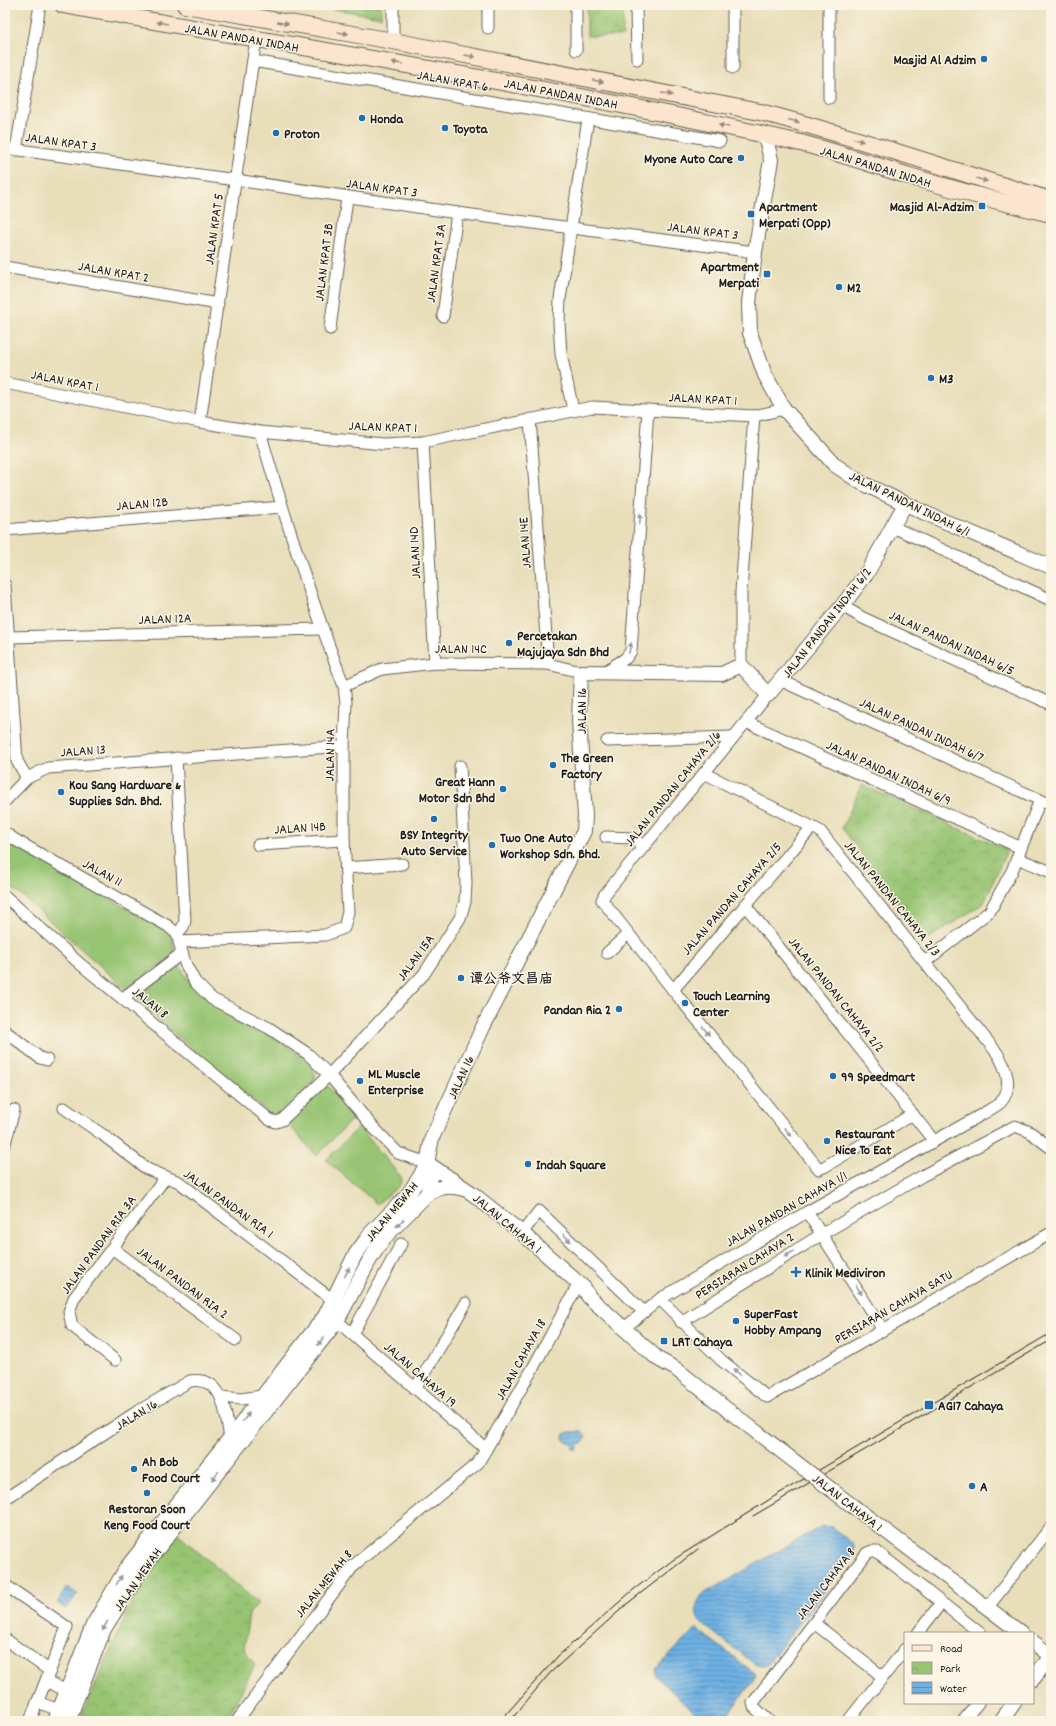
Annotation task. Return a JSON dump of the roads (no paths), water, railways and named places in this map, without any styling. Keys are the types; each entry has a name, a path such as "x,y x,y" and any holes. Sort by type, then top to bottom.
{"main road":[{"name":"JALAN PANDAN INDAH","path":"64,5 256,40 484,77 762,134 795,141 967,194 1051,214"},
{"path":"185,5 263,19"},
{"name":"JALAN PANDAN INDAH","path":"240,5 247,7 263,19 393,41 760,112 806,124 1051,200"}],"street":[{"path":"16,150 40,5"},
{"path":"393,5 393,41"},
{"path":"488,5 488,28"},
{"path":"576,5 576,50"},
{"path":"636,5 637,59"},
{"path":"732,5 733,68"},
{"path":"829,5 829,98"},
{"name":"JALAN KPAT 5","path":"200,422 256,40"},
{"name":"JALAN KPAT 6","path":"253,61 720,141"},
{"path":"573,410 561,354 559,322 560,299 588,119"},
{"name":"JALAN PANDAN INDAH 6/1","path":"762,134 767,143 771,160 755,252 749,303 750,333 765,375 784,408 835,465 860,482 905,504 1051,567"},
{"path":"771,160 780,149 795,141"},
{"name":"JALAN KPAT 3","path":"5,148 236,180 347,198 755,252"},
{"name":"JALAN KPAT 3B","path":"330,329 347,198"},
{"name":"JALAN KPAT 3A","path":"442,316 457,213"},
{"name":"JALAN KPAT 2","path":"5,267 218,304"},
{"name":"JALAN KPAT 1","path":"5,383 200,422 260,432 383,444 424,442 592,407 754,416 784,408"},
{"name":"JALAN 16","path":"603,673 626,658 630,651 648,410"},
{"path":"754,416 740,592 741,666 768,695"},
{"name":"JALAN 14E","path":"530,419 548,664"},
{"name":"JALAN 14A","path":"180,943 325,935 344,928 348,912 344,840 344,746 346,703 344,686 322,629 282,507 260,432"},
{"name":"JALAN 14D","path":"424,442 434,663"},
{"name":"JALAN PANDAN INDAH 6/2","path":"768,695 842,606 867,573 905,504"},
{"name":"JALAN 12B","path":"5,530 282,507"},
{"path":"893,527 1051,600"},
{"path":"5,585 17,761 27,778"},
{"name":"JALAN PANDAN INDAH 6/5","path":"842,606 863,618 1051,704"},
{"name":"JALAN 12A","path":"9,638 322,629"},
{"name":"JALAN 14C","path":"344,686 382,669 434,663 548,664 581,672"},
{"path":"581,672 722,674 741,666"},
{"name":"JALAN 16","path":"427,1163 432,1138 483,1026 584,831 586,816 579,720 581,672"},
{"name":"JALAN PANDAN INDAH 6/7","path":"780,680 1051,805"},
{"name":"JALAN PANDAN CAHAYA 2/6","path":"628,934 602,900 604,894 768,695"},
{"name":"JALAN PANDAN INDAH 6/9","path":"746,722 1019,853"},
{"path":"607,741 733,737"},
{"name":"JALAN 13","path":"5,802 27,778 48,768 344,746"},
{"path":"176,758 185,921 180,943 185,963 196,982 212,999 269,1028 308,1054 329,1075 367,1120 398,1153 427,1163"},
{"name":"JALAN 15A","path":"282,1120 329,1075 424,974 460,918 465,902 466,883 460,766"},
{"name":"JALAN PANDAN CAHAYA 2/3","path":"704,773 820,831 997,1053 1005,1065 1007,1077 1006,1092"},
{"path":"925,962 990,911 1012,871 1040,800"},
{"name":"JALAN PANDAN CAHAYA 2/5","path":"673,990 812,827"},
{"name":"JALAN 11","path":"5,833 168,926 180,943"},
{"path":"606,837 634,838 643,847"},
{"name":"JALAN 14B","path":"258,845 344,840"},
{"path":"1019,853 1051,872"},
{"path":"346,868 402,864"},
{"name":"JALAN 8","path":"5,896 79,963 270,1120 276,1122 282,1120"},
{"name":"JALAN PANDAN CAHAYA 2/2","path":"745,905 934,1141"},
{"path":"607,953 628,934 819,1168 824,1167 861,1147 913,1114"},
{"path":"123,998 180,943"},
{"path":"5,1031 40,1058 47,1060"},
{"name":"JALAN PANDAN CAHAYA 1/1","path":"626,1326 660,1299 808,1212 981,1115 1000,1102 1006,1092"},
{"name":"JALAN PANDAN RIA 1","path":"64,1108 103,1135 147,1169 179,1182 333,1300"},
{"path":"5,1143 12,1123 14,1110"},
{"name":"PERSIARAN CAHAYA 2","path":"681,1322 822,1234 922,1176 1015,1126 1030,1132 1051,1148"},
{"name":"JALAN CAHAYA 1","path":"427,1163 468,1189 522,1233 581,1286 588,1297 626,1326 658,1359 676,1369 850,1504 1020,1632"},
{"name":"JALAN MEWAH","path":"63,1717 67,1691 94,1625 127,1567 337,1321 369,1261 383,1239 427,1194 431,1178 427,1163"},
{"name":"JALAN MEWAH","path":"63,1717 104,1629 120,1601 140,1571 235,1442 262,1396 325,1316 355,1255 371,1233 407,1196 427,1163"},
{"name":"JALAN PANDAN RIA 3A","path":"115,1360 72,1326 69,1312 74,1298 166,1177"},
{"path":"427,1194 437,1188 448,1186 468,1189"},
{"path":"522,1233 539,1211 644,1312"},
{"path":"808,1212 884,1330"},
{"name":"PERSIARAN CAHAYA SATU","path":"660,1299 681,1322 722,1360 767,1397 1051,1233"},
{"path":"352,1334 401,1244"},
{"name":"JALAN PANDAN RIA 2","path":"112,1248 236,1340"},
{"name":"JALAN CAHAYA 18","path":"486,1449 581,1286"},
{"path":"415,1389 466,1303"},
{"name":"JALAN CAHAYA 19","path":"337,1321 486,1449"},
{"name":"JALAN 16","path":"5,1499 135,1413 190,1381 200,1380 210,1383 216,1388 221,1397 235,1442"},
{"path":"221,1397 241,1399 262,1396"},
{"name":"JALAN MEWAH 8","path":"237,1721 354,1565 474,1468 486,1449"},
{"path":"987,1608 1051,1527"},
{"name":"JALAN CAHAYA 8","path":"769,1721 754,1707 753,1703 867,1553 872,1550 876,1550 979,1632"},
{"path":"5,1585 67,1627 30,1721"},
{"path":"919,1632 941,1603"},
{"path":"814,1623 883,1678"},
{"path":"5,1640 67,1691"},
{"path":"1034,1643 1051,1656 1034,1678"},
{"path":"848,1721 904,1650"},
{"path":"37,1702 63,1717"},
{"path":"963,1721 977,1704"},
{"path":"1001,1721 1013,1704"}],"water":[{"path":"569,1432 582,1432 586,1436 584,1442 578,1444 576,1451 573,1449 572,1443 564,1440 564,1434"},
{"path":"822,1526 832,1527 854,1545 854,1553 767,1665 756,1665 700,1622 696,1608 702,1595"},
{"path":"67,1587 77,1594 66,1609 57,1603"},
{"path":"697,1629 752,1671 755,1675 753,1681 723,1721 703,1721 655,1675 657,1668 693,1631"}],"tram line":[{"path":"500,1721 558,1656 633,1590 673,1560 775,1496 1051,1333"},
{"path":"753,1516 1051,1340"},
{"path":"510,1721 550,1673 628,1603 698,1549"}],"place":[{"name":"Masjid Al Adzim","path":"984,59"},
{"name":"Honda","path":"362,118"},
{"name":"Toyota","path":"445,128"},
{"name":"Proton","path":"276,133"},
{"name":"Myone Auto Care","path":"741,158"},
{"name":"Masjid Al-Adzim","path":"982,206"},
{"name":"Apartment Merpati (Opp)","path":"751,214"},
{"name":"Apartment Merpati","path":"767,274"},
{"name":"M2","path":"839,287"},
{"name":"M3","path":"931,378"},
{"name":"Percetakan Majujaya Sdn Bhd","path":"509,643"},
{"name":"The Green Factory","path":"553,765"},
{"name":"Great Hann Motor Sdn Bhd","path":"503,789"},
{"name":"Kou Sang Hardware & Supplies Sdn. Bhd.","path":"61,792"},
{"name":"BSY Integrity Auto Service","path":"434,819"},
{"name":"Two One Auto Workshop Sdn. Bhd.","path":"492,845"},
{"name":"谭公爷文昌庙","path":"461,978"},
{"name":"Touch Learning Center","path":"685,1003"},
{"name":"Pandan Ria 2","path":"619,1009"},
{"name":"99 Speedmart","path":"833,1076"},
{"name":"ML Muscle Enterprise","path":"360,1081"},
{"name":"Restaurant Nice To Eat","path":"827,1141"},
{"name":"Indah Square","path":"528,1164"},
{"name":"Klinik Mediviron","path":"796,1272"},
{"name":"SuperFast Hobby Ampang","path":"736,1321"},
{"name":"LRT Cahaya","path":"664,1341"},
{"name":"AG17 Cahaya","path":"929,1405"},
{"name":"Ah Bob Food Court","path":"134,1469"},
{"name":"A","path":"972,1486"},
{"name":"Restoran Soon Keng Food Court","path":"147,1493"}]}
